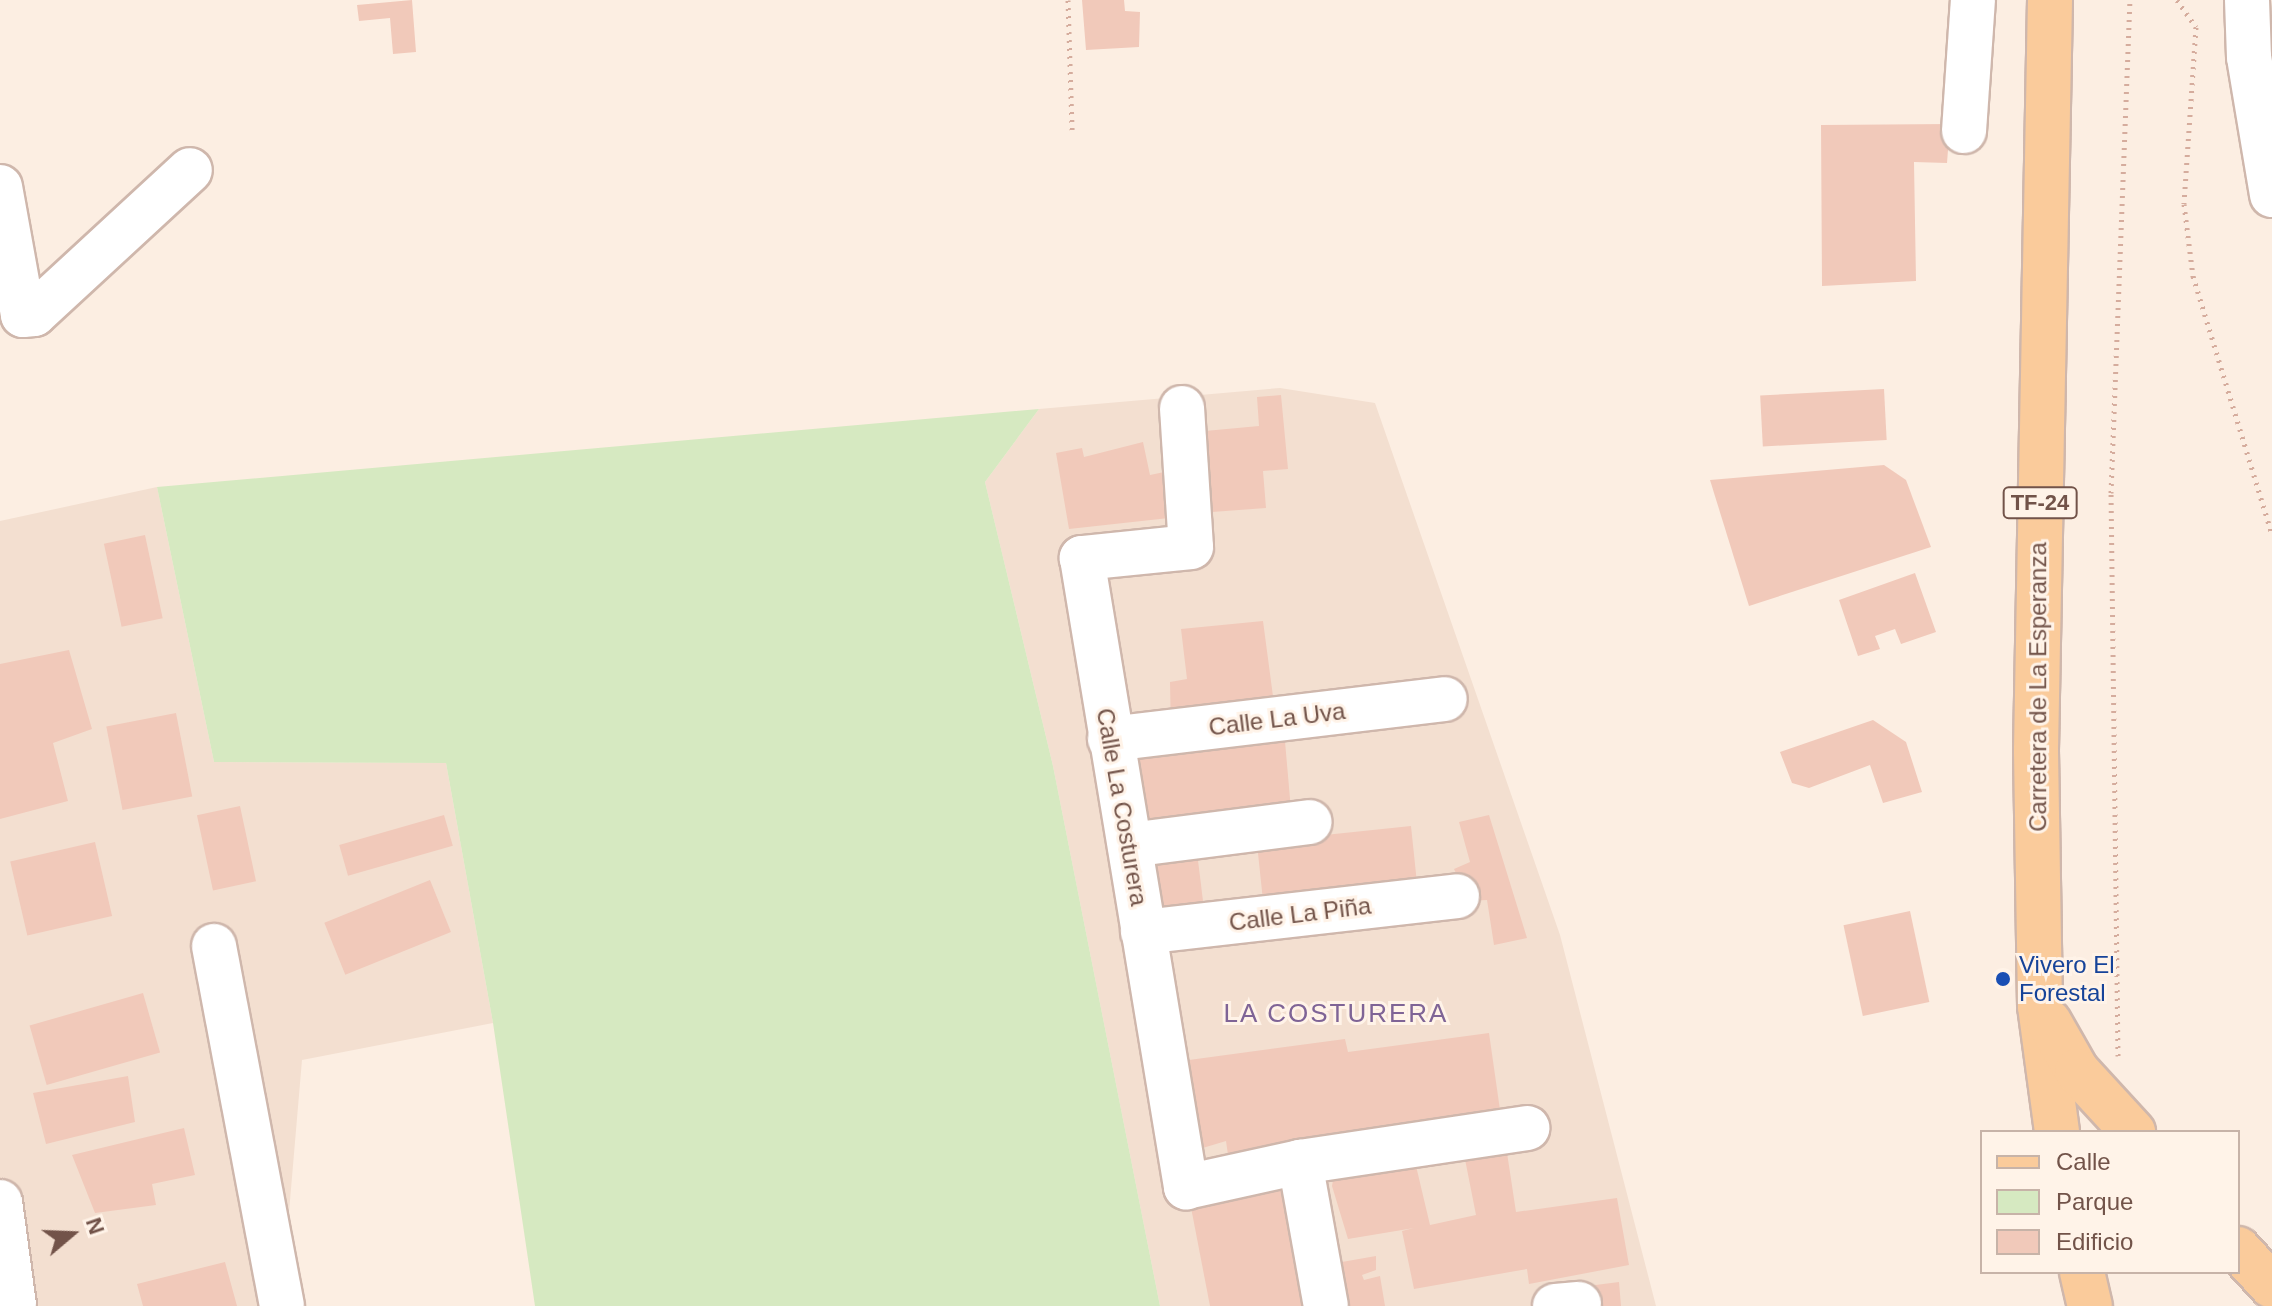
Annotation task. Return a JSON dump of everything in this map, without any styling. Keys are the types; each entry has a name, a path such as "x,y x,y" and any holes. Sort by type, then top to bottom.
{"main road":[{"name":"Carretera de La Esperanza","path":"2050,0 2036,751 2040,1006 2057,1130"},
{"path":"2040,1006 2077,1071 2126,1124"},
{"path":"2240,1251 2272,1286"},
{"path":"2082,1274 2090,1306"}],"street":[{"path":"1964,131 1973,0"},
{"path":"2247,0 2249,57 2272,195"},
{"path":"0,187 23,315 34,314 190,170"},
{"name":"Calle La Costurera","path":"1182,408 1191,547 1082,558 1186,1187 1300,1162 1527,1128"},
{"name":"Calle La Uva","path":"1110,739 1445,699"},
{"path":"1130,845 1310,822"},
{"name":"Calle La Piña","path":"1143,932 1457,896"},
{"path":"214,946 282,1306"},
{"path":"1300,1162 1326,1306"},
{"path":"0,1202 14,1306"}],"path":[{"path":"1068,0 1072,130"},
{"path":"2126,1124 2111,493 2130,0"},
{"path":"2177,0 2196,27 2184,204 2193,276 2272,535"}],"shaded area":[{"path":"1280,388 1375,403 1560,935 1656,1306 1160,1306 1053,766 985,482 1039,409"},
{"path":"157,487 214,762 446,763 493,1023 302,1060 281,1306 0,1306 0,521"}],"green space":[{"path":"1039,409 985,482 1053,766 1160,1306 535,1306 493,1023 446,763 214,762 157,487"}],"building":[{"path":"412,0 416,52 393,54 390,18 359,21 357,5"},
{"path":"1082,0 1124,0 1125,11 1140,12 1139,47 1086,50"},
{"path":"1950,124 1947,163 1914,162 1916,281 1822,286 1821,125"},
{"path":"1884,389 1887,440 1763,446 1760,395"},
{"path":"1281,395 1288,469 1263,471 1266,508 1212,512 1205,431 1259,426 1257,397"},
{"path":"1143,442 1150,475 1169,471 1178,517 1069,529 1056,453 1082,448 1084,457"},
{"path":"1884,465 1906,480 1931,547 1749,606 1710,480"},
{"path":"145,535 163,618 122,627 104,544"},
{"path":"1915,573 1936,632 1901,644 1895,629 1875,636 1880,649 1858,656 1839,600"},
{"path":"1263,621 1276,719 1171,732 1170,682 1187,679 1181,629"},
{"path":"69,650 92,729 53,743 68,801 0,819 0,664"},
{"path":"176,713 192,796 123,810 106,727"},
{"path":"1873,720 1906,742 1922,792 1883,803 1870,765 1809,788 1792,783 1780,752"},
{"path":"1284,730 1291,815 1125,829 1118,745"},
{"path":"240,806 256,881 213,890 197,815"},
{"path":"444,815 453,846 348,876 339,845"},
{"path":"1489,815 1527,938 1494,945 1487,900 1469,901 1454,869 1470,862 1459,822"},
{"path":"1411,826 1417,888 1263,904 1257,842"},
{"path":"95,842 112,916 27,936 10,862"},
{"path":"1196,844 1203,903 1156,908 1148,850"},
{"path":"430,880 451,932 345,975 324,923"},
{"path":"1910,911 1929,1002 1863,1016 1843,925"},
{"path":"143,993 160,1053 47,1085 30,1026"},
{"path":"1489,1033 1502,1124 1229,1162 1226,1141 1196,1150 1167,1074 1191,1070 1189,1060 1345,1039 1348,1052"},
{"path":"128,1076 135,1122 46,1144 33,1093"},
{"path":"184,1128 195,1175 152,1184 156,1205 95,1213 72,1155"},
{"path":"1504,1133 1516,1212 1617,1198 1629,1265 1529,1284 1527,1269 1414,1289 1402,1231 1414,1228 1348,1239 1332,1186 1336,1163 1412,1149 1430,1225 1476,1215 1462,1144"},
{"path":"1284,1179 1309,1306 1210,1306 1189,1197"},
{"path":"1376,1256 1376,1270 1362,1275 1364,1280 1380,1276 1385,1306 1326,1306 1319,1266"},
{"path":"225,1262 237,1306 143,1306 137,1284"},
{"path":"1619,1282 1621,1306 1585,1306 1580,1287"}],"place":[{"name":"Vivero El Forestal","path":"2003,979"}],"district":[{"name":"LA COSTURERA","path":"1336,1014"}]}
